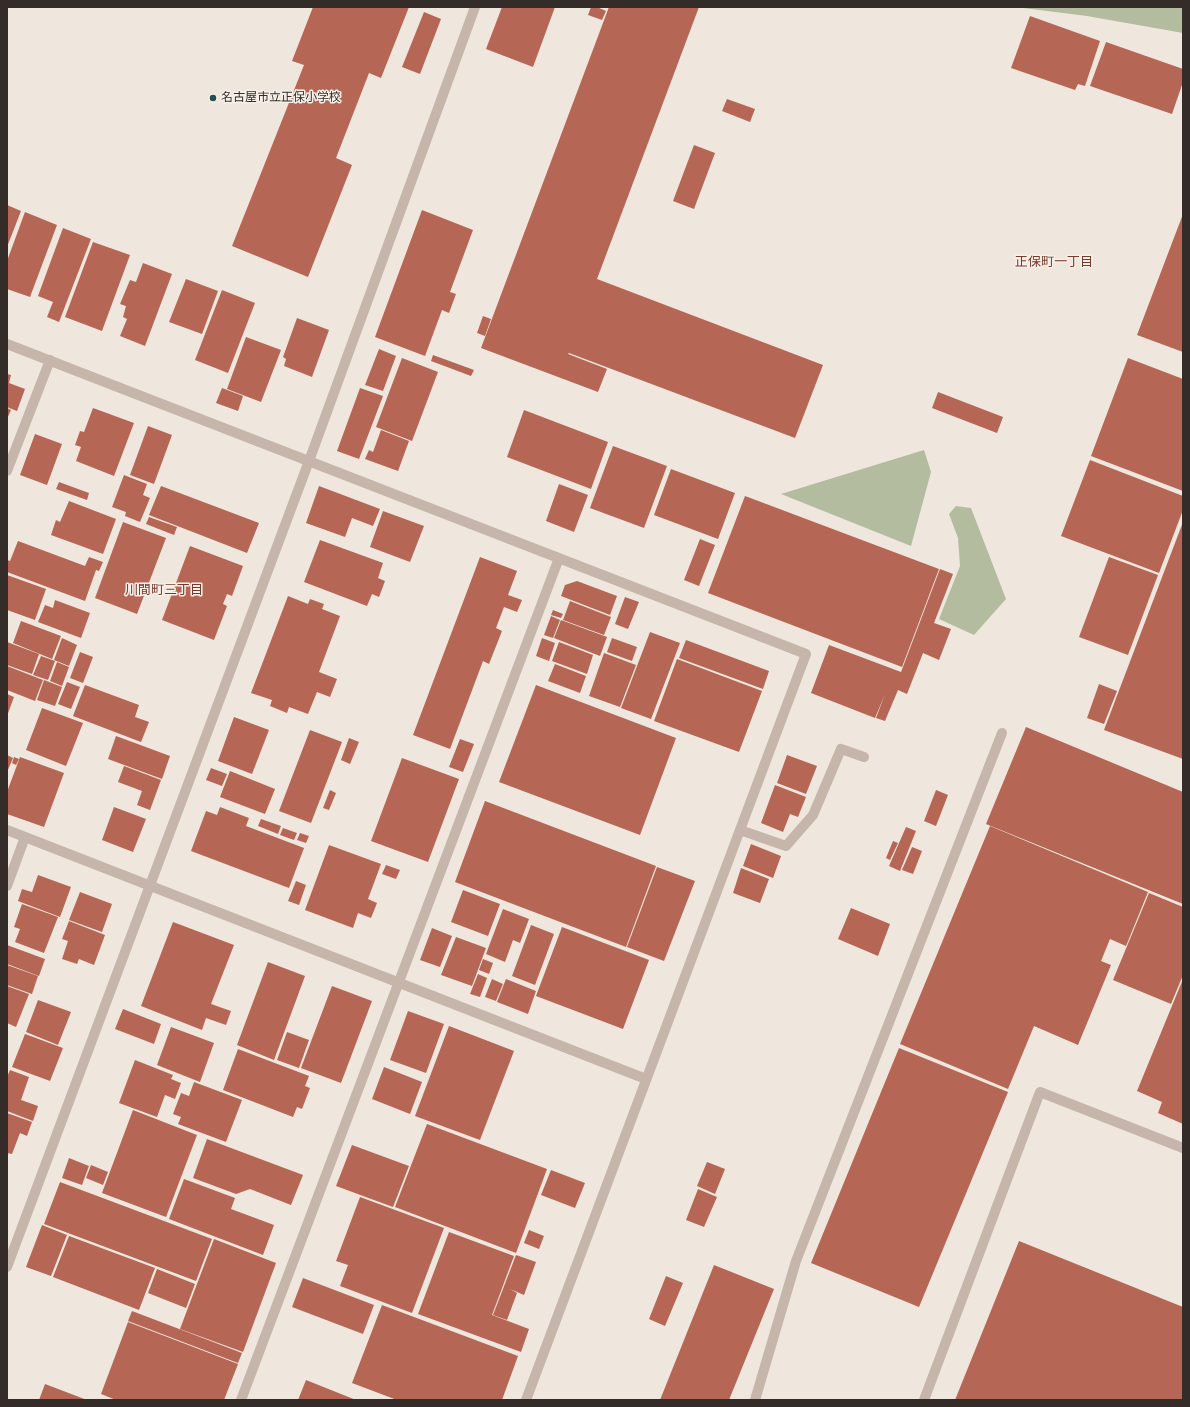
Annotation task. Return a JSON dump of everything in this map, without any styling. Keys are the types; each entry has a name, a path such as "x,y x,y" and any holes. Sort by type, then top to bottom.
{"street":[{"path":"7,1267 309,461 475,7"},
{"path":"7,344 806,654 526,1400"},
{"path":"7,471 50,360"},
{"path":"241,1400 559,558"},
{"path":"755,1400 796,1261 1002,733"},
{"path":"740,830 786,846 813,815 840,749 864,757"},
{"path":"7,830 646,1079"},
{"path":"7,886 25,837"},
{"path":"924,1400 1040,1092 1183,1148"}],"green space":[{"path":"1015,7 1183,7 1183,33 1087,16"},
{"path":"924,450 931,472 911,546 781,494"},
{"path":"956,506 971,508 1006,599 974,635 939,619 960,566 958,538 949,514"}],"building":[{"path":"313,7 409,7 381,78 369,73 336,158 352,165 308,277 232,246 304,65 292,61"},
{"path":"502,7 555,7 533,67 486,49"},
{"path":"591,7 597,7 606,11 602,20 588,15"},
{"path":"609,7 699,7 597,279 823,365 795,438 569,353 568,354 607,369 598,392 481,348"},
{"path":"424,12 441,19 420,74 402,67"},
{"path":"1030,16 1100,41 1085,86 1078,84 1075,90 1011,68"},
{"path":"1106,42 1183,69 1183,82 1172,114 1090,86"},
{"path":"727,99 755,109 750,122 722,111"},
{"path":"694,145 715,153 694,209 673,201"},
{"path":"7,205 21,211 7,247"},
{"path":"422,210 473,230 450,292 456,294 449,313 442,310 425,356 375,337"},
{"path":"25,212 57,225 30,297 7,289 7,261"},
{"path":"1183,214 1183,352 1137,335"},
{"path":"63,228 91,239 59,322 47,317 53,302 38,296"},
{"path":"93,242 130,255 102,331 65,317"},
{"path":"143,263 172,274 145,346 120,336 127,319 123,317 126,306 120,304 130,280 136,282"},
{"path":"186,279 218,291 202,334 169,322"},
{"path":"222,290 255,303 228,373 195,360"},
{"path":"483,316 491,319 485,336 477,333"},
{"path":"297,318 329,330 312,377 284,366 286,359 283,357"},
{"path":"246,337 281,350 261,402 227,389"},
{"path":"379,349 396,356 383,391 365,385"},
{"path":"433,355 474,370 471,376 431,361"},
{"path":"402,358 438,372 412,441 376,427"},
{"path":"1128,358 1183,379 1183,491 1091,456"},
{"path":"7,374 11,375 9,383 25,389 17,411 7,407"},
{"path":"222,388 243,396 238,411 216,403"},
{"path":"360,388 383,396 359,459 337,451"},
{"path":"938,392 1003,417 997,433 932,408"},
{"path":"7,408 11,410 7,419"},
{"path":"93,408 134,423 114,476 76,461 81,447 75,445 80,431 84,432"},
{"path":"524,410 608,442 591,489 507,457"},
{"path":"148,426 172,435 154,484 130,475"},
{"path":"381,430 409,441 398,471 365,459 369,450 373,452"},
{"path":"35,434 62,444 47,485 20,475"},
{"path":"613,446 667,466 644,528 590,508"},
{"path":"1090,460 1183,496 1183,510 1159,573 1061,536"},
{"path":"671,469 735,493 718,539 654,515"},
{"path":"124,475 147,484 143,495 150,498 140,522 125,516 126,512 112,507"},
{"path":"59,482 89,493 87,500 56,489"},
{"path":"559,484 588,495 574,532 546,521"},
{"path":"161,486 259,523 247,553 149,515"},
{"path":"319,486 380,509 373,526 352,518 345,537 306,523"},
{"path":"745,496 939,569 902,667 708,593"},
{"path":"69,501 116,519 103,554 51,535 56,520 60,522"},
{"path":"383,511 424,526 410,562 370,547"},
{"path":"149,517 177,527 174,535 146,524"},
{"path":"123,522 166,538 137,614 95,598"},
{"path":"1183,522 1183,759 1104,730"},
{"path":"700,539 715,545 699,586 684,580"},
{"path":"320,540 383,563 378,578 385,581 379,597 372,594 367,606 304,582"},
{"path":"18,541 85,566 89,557 103,562 99,571 96,570 85,601 7,572 7,560 10,561"},
{"path":"190,546 243,566 232,596 227,594 223,604 227,606 214,640 162,620"},
{"path":"480,557 517,571 508,595 522,600 517,612 504,607 496,628 502,631 489,664 483,661 450,749 413,735"},
{"path":"1109,557 1158,575 1128,655 1079,637"},
{"path":"940,569 953,574 934,623 951,629 939,660 923,653 907,694 898,690 885,721 876,718 885,694 875,718 811,693 829,645 901,672"},
{"path":"7,575 46,589 35,620 7,610"},
{"path":"577,581 617,596 610,615 561,596 565,585"},
{"path":"288,596 308,604 310,599 324,604 322,609 340,616 319,672 337,679 330,697 317,692 308,714 289,707 287,713 270,706 272,700 251,693"},
{"path":"625,597 639,602 628,629 615,624"},
{"path":"55,600 90,613 81,638 38,622 45,605 53,608"},
{"path":"570,601 611,617 604,635 563,620"},
{"path":"553,610 563,614 561,618 551,615"},
{"path":"551,616 560,620 553,638 544,635"},
{"path":"561,620 607,637 600,656 554,638"},
{"path":"21,621 61,636 52,659 13,643"},
{"path":"650,632 680,643 651,719 621,708"},
{"path":"62,638 77,645 69,666 54,660"},
{"path":"542,638 555,643 549,661 536,656"},
{"path":"612,638 637,647 632,661 607,652"},
{"path":"686,640 769,671 763,689 679,658"},
{"path":"7,642 39,654 32,674 7,665"},
{"path":"559,642 593,655 587,674 552,661"},
{"path":"80,652 93,657 83,683 70,678"},
{"path":"604,653 636,665 620,707 589,696"},
{"path":"41,656 55,661 48,680 33,675"},
{"path":"677,659 762,691 739,752 654,721"},
{"path":"57,662 69,667 62,686 50,681"},
{"path":"555,664 586,676 580,693 548,681"},
{"path":"7,666 43,680 35,701 7,690"},
{"path":"44,680 62,687 55,706 37,700"},
{"path":"67,682 80,687 71,709 58,704"},
{"path":"1099,684 1117,691 1104,724 1087,718"},
{"path":"85,685 139,705 135,717 149,722 141,742 73,716"},
{"path":"536,685 676,738 640,835 499,782"},
{"path":"7,694 14,697 7,716"},
{"path":"42,708 83,723 66,766 26,750"},
{"path":"234,717 269,730 252,774 218,761"},
{"path":"1026,727 1183,792 1183,904 986,824"},
{"path":"310,730 342,742 311,823 279,811"},
{"path":"116,736 170,756 162,779 108,759"},
{"path":"349,738 359,742 350,764 341,760"},
{"path":"460,739 474,744 463,772 449,767"},
{"path":"7,755 13,758 7,772"},
{"path":"787,755 817,766 806,794 777,783"},
{"path":"14,757 19,759 16,765 12,763"},
{"path":"20,757 64,773 44,827 7,814 7,792"},
{"path":"402,758 459,779 428,862 371,841"},
{"path":"124,766 161,780 150,810 137,805 142,791 118,782"},
{"path":"211,768 227,774 222,786 206,780"},
{"path":"230,771 275,789 265,814 220,797"},
{"path":"775,785 806,797 798,817 790,814 783,832 761,823"},
{"path":"330,790 336,793 329,810 323,808"},
{"path":"936,790 948,795 936,826 924,821"},
{"path":"485,801 656,866 626,947 455,882"},
{"path":"114,807 146,819 133,852 102,840"},
{"path":"220,807 249,818 246,826 304,848 289,888 191,851 206,811 217,815"},
{"path":"261,819 281,826 278,834 258,826"},
{"path":"990,826 1148,892 1126,946 1110,939 1101,961 1111,965 1078,1045 1034,1026 1008,1089 900,1044"},
{"path":"906,827 916,831 900,871 889,866"},
{"path":"283,828 297,833 294,840 280,835"},
{"path":"300,833 309,836 306,843 297,840"},
{"path":"893,841 898,843 890,860 886,858"},
{"path":"751,844 781,856 773,878 743,866"},
{"path":"329,845 381,864 368,899 377,903 371,918 358,913 353,928 305,910"},
{"path":"912,847 922,851 913,874 902,870"},
{"path":"386,865 400,870 396,879 382,874"},
{"path":"657,867 695,881 664,961 627,947"},
{"path":"741,868 769,879 760,903 733,893"},
{"path":"38,875 71,887 60,917 18,901 22,889 32,892"},
{"path":"296,881 306,885 299,905 288,901"},
{"path":"463,890 500,904 488,936 451,922"},
{"path":"80,892 112,904 102,932 69,920"},
{"path":"1149,893 1183,907 1183,975 1171,1004 1113,980"},
{"path":"22,904 58,917 44,953 15,942 20,929 14,927"},
{"path":"851,908 890,924 878,956 838,939"},
{"path":"503,909 529,919 520,943 513,940 505,962 486,954"},
{"path":"69,921 105,935 94,965 79,959 77,964 62,959 68,941 62,939"},
{"path":"173,922 234,945 211,1004 231,1011 226,1025 206,1018 202,1030 141,1006"},
{"path":"531,925 554,934 535,985 512,976"},
{"path":"562,927 649,960 623,1029 536,996"},
{"path":"432,928 452,936 440,967 420,960"},
{"path":"456,937 486,948 472,986 441,975"},
{"path":"7,945 45,959 39,976 7,964"},
{"path":"483,959 493,963 489,974 479,970"},
{"path":"268,962 305,976 274,1060 237,1045"},
{"path":"7,965 38,976 32,994 7,985"},
{"path":"478,974 487,978 480,997 470,994"},
{"path":"492,979 503,984 496,1001 485,997"},
{"path":"506,979 536,991 528,1014 497,1002"},
{"path":"1183,979 1183,1124 1158,1113 1162,1102 1137,1091"},
{"path":"7,986 29,994 16,1027 7,1023"},
{"path":"332,986 372,1001 341,1083 301,1068"},
{"path":"38,1000 71,1012 58,1045 26,1032"},
{"path":"123,1009 161,1024 154,1044 115,1029"},
{"path":"408,1011 444,1024 426,1073 390,1060"},
{"path":"449,1026 514,1051 480,1140 415,1116"},
{"path":"171,1027 214,1043 200,1082 157,1065"},
{"path":"287,1032 309,1040 299,1068 277,1060"},
{"path":"25,1034 63,1048 50,1081 12,1067"},
{"path":"899,1048 1008,1092 919,1307 811,1263"},
{"path":"238,1049 309,1076 305,1086 310,1088 302,1109 297,1107 293,1117 223,1090"},
{"path":"135,1060 173,1075 171,1079 181,1083 175,1099 165,1095 157,1117 119,1103"},
{"path":"384,1067 422,1082 410,1114 372,1099"},
{"path":"10,1070 29,1077 21,1100 38,1106 33,1121 7,1111 7,1077"},
{"path":"194,1082 242,1100 226,1142 178,1124 181,1117 173,1114 181,1093 189,1096"},
{"path":"133,1110 197,1135 166,1217 102,1193"},
{"path":"7,1113 32,1122 27,1136 20,1133 12,1154 7,1153"},
{"path":"427,1124 547,1169 516,1253 395,1207"},
{"path":"207,1139 303,1175 291,1205 250,1189 236,1194 193,1178"},
{"path":"352,1145 409,1166 393,1207 336,1186"},
{"path":"69,1158 89,1166 82,1185 62,1178"},
{"path":"707,1162 725,1169 715,1194 697,1186"},
{"path":"91,1165 108,1172 103,1185 86,1178"},
{"path":"551,1170 585,1183 575,1208 541,1195"},
{"path":"184,1179 235,1198 231,1209 274,1225 263,1255 169,1219"},
{"path":"60,1182 212,1239 196,1281 44,1224"},
{"path":"698,1189 717,1197 704,1227 686,1220"},
{"path":"360,1197 444,1228 412,1313 340,1286 348,1265 336,1261"},
{"path":"42,1225 67,1235 51,1276 26,1267"},
{"path":"529,1230 544,1236 539,1249 524,1243"},
{"path":"449,1232 514,1256 492,1315 529,1329 521,1352 418,1314"},
{"path":"69,1236 155,1268 139,1310 53,1277"},
{"path":"214,1239 276,1263 243,1352 180,1329"},
{"path":"1019,1241 1183,1307 1183,1400 955,1400"},
{"path":"516,1255 536,1262 524,1295 510,1289 517,1293 507,1320 493,1315"},
{"path":"714,1265 774,1289 729,1400 660,1400"},
{"path":"157,1269 195,1284 186,1308 148,1293"},
{"path":"666,1276 683,1283 665,1326 649,1319"},
{"path":"303,1278 374,1305 363,1334 292,1307"},
{"path":"382,1305 518,1356 502,1400 397,1400 352,1383"},
{"path":"132,1311 242,1353 238,1363 128,1321"},
{"path":"128,1322 238,1364 224,1400 116,1400 101,1394"},
{"path":"306,1380 356,1400 298,1400"},
{"path":"45,1384 87,1400 39,1400"}],"place":[{"name":"名古屋市立正保小学校","path":"213,98"}],"district":[{"name":"正保町一丁目","path":"1054,263"},
{"name":"川間町三丁目","path":"164,591"}]}
